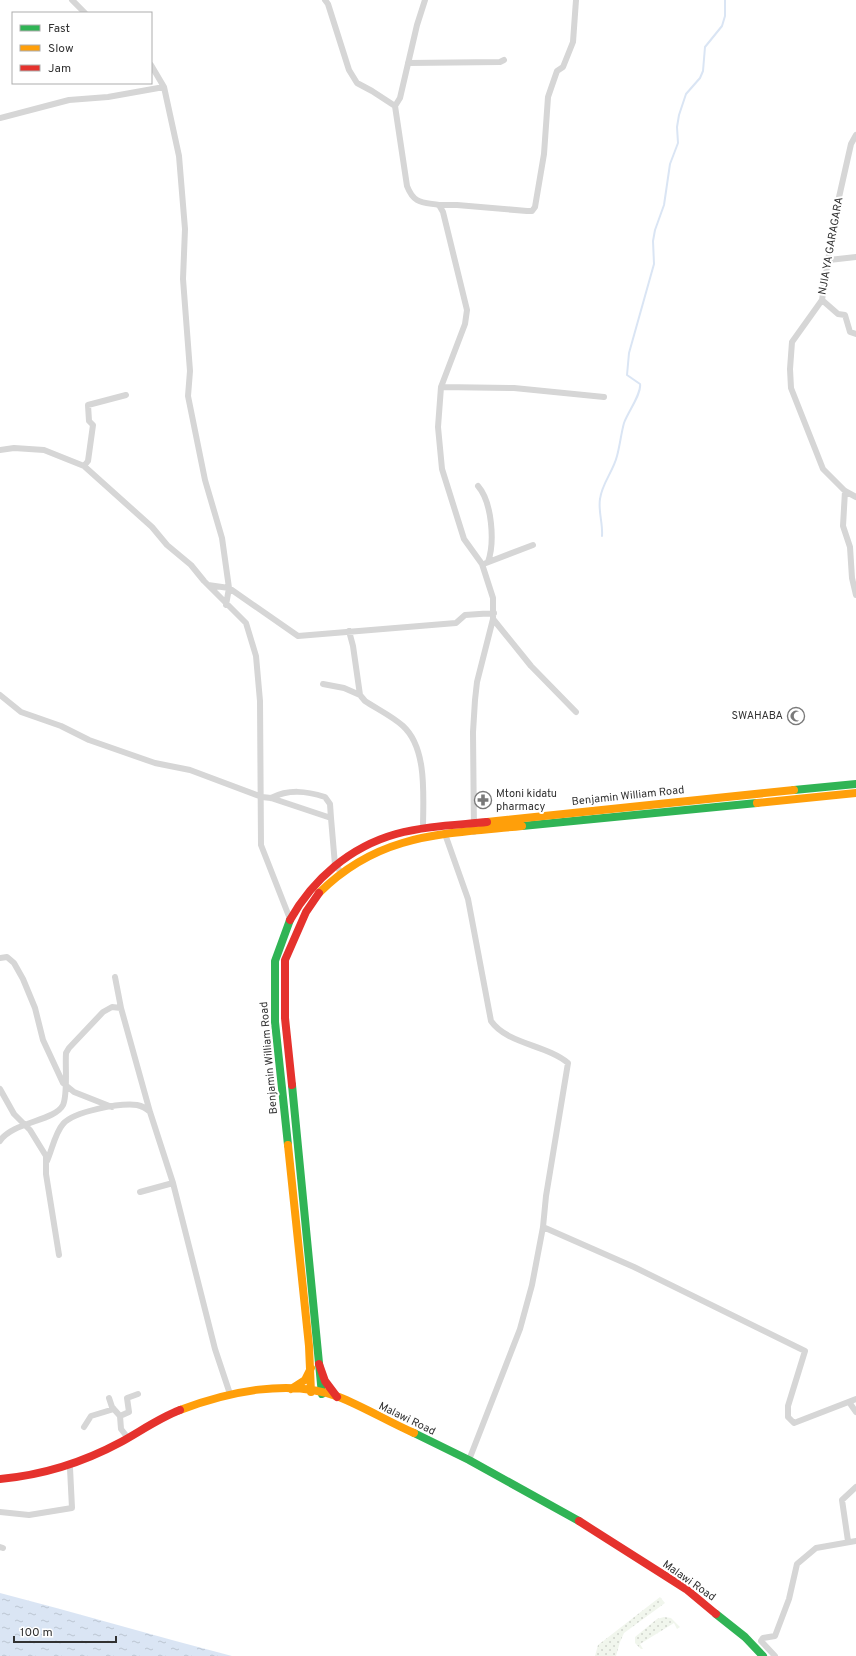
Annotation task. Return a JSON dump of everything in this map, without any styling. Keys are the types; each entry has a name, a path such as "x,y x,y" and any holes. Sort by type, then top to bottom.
{"main road":[{"name":"Benjamin William Road","path":"322,1394 285,1018 285,960 300,921 317,894 341,872 377,851 397,843 474,827 856,784"},
{"name":"Benjamin William Road","path":"311,1392 311,1368 275,1022 275,961 290,919 308,891 342,859 372,843 396,834 423,829 474,827 856,793"},
{"path":"319,1364 325,1381 338,1398"},
{"path":"291,1388 305,1380 311,1368"},
{"name":"Malawi Road","path":"0,1479 32,1476 70,1468 128,1438 164,1416 181,1409 230,1394 291,1388 322,1394 338,1398 469,1460 584,1524 686,1589 745,1637 763,1656"}],"street":[{"path":"72,0 84,12"},
{"path":"325,0 328,4 349,70 357,84 372,91 395,106"},
{"path":"425,0 400,98 395,106 408,186 411,195 415,200 439,206 457,205 527,211 532,211 535,207 544,154 548,97 557,71 563,67 572,42 576,0"},
{"path":"408,64 500,62 504,60"},
{"path":"152,67 164,87 179,156 184,222 183,279 190,371 188,396 205,480 222,538 229,588 226,605"},
{"path":"0,118 69,100 108,97 164,87"},
{"name":"NJIA YA GARAGARA","path":"856,135 851,144 835,215 822,300 792,342 790,369 791,388 824,468 845,491 856,497"},
{"path":"439,206 446,218 467,310 465,324 441,387 438,427 442,469 464,539 485,563 493,598 494,616 477,682 475,700 473,732 474,827"},
{"path":"829,260 856,257"},
{"path":"822,300 838,314 845,315 850,332 856,334"},
{"path":"441,387 514,388 604,397"},
{"path":"84,466 88,461 93,425 90,421 88,405 126,395"},
{"path":"0,450 14,448 44,450 84,466 152,527 167,545 191,566 218,597 246,623 256,656 260,701 262,850 290,919"},
{"path":"478,486 487,500 492,547 485,563"},
{"path":"845,491 843,526 850,547 852,578 856,595"},
{"path":"485,563 533,545"},
{"path":"208,585 229,588 298,636 456,623 465,615 494,616"},
{"path":"218,597 222,586"},
{"path":"494,616 531,666 576,712"},
{"path":"349,631 360,695"},
{"path":"323,684 344,688 360,695 365,701 404,727 419,749 423,787 423,829"},
{"path":"0,695 21,712 61,726 88,740 155,763 190,770 262,797 271,798 331,818"},
{"path":"271,798 279,794 300,791 325,797 330,804 335,865 341,872"},
{"path":"445,834 468,899 491,1021 501,1032 557,1055 568,1063 546,1196 543,1227 532,1285 522,1314 520,1329 469,1460"},
{"path":"0,958 7,957 20,971 34,1008 43,1040 65,1086 74,1092 112,1107"},
{"path":"115,977 150,1112 173,1183 215,1349 230,1394"},
{"path":"1,1139 7,1133 60,1109 64,1100 66,1053 69,1048 103,1012 112,1008 122,1008"},
{"path":"0,1089 14,1114 25,1125 43,1149 47,1161"},
{"path":"59,1255 46,1174 47,1161 63,1123 87,1110 136,1105 144,1107 150,1112"},
{"path":"140,1192 173,1183"},
{"path":"543,1227 634,1267 805,1351 788,1406 788,1417 794,1423 856,1399"},
{"path":"120,1416 129,1412 127,1398 138,1394"},
{"path":"109,1398 114,1409 120,1416 121,1428 128,1438"},
{"path":"849,1402 856,1412"},
{"path":"84,1427 91,1416 114,1409"},
{"path":"0,1512 29,1515 72,1508 70,1468"},
{"path":"848,1542 842,1500 856,1487"},
{"path":"775,1656 761,1641 764,1638 775,1636 780,1626 789,1599 797,1564 816,1548 856,1541"}],"shaded area":[{"path":"660,1597 665,1603 624,1633 616,1656 595,1656 598,1645"},
{"path":"664,1617 671,1618 680,1627 677,1629 674,1623 640,1644 643,1649 641,1649 635,1643 635,1637 657,1619"}],"water":[{"path":"0,1593 174,1641 232,1656 0,1656"}],"waterway":[{"path":"602,536 600,508 601,493 615,462 624,423 640,388 640,384 627,375 629,353 654,264 653,241 655,230 664,205 670,164 678,143 677,127 679,115 686,94 700,78 703,71 705,47 722,26 725,16 725,0"}],"traffic: fast":[{"path":"794,790 856,784"},
{"path":"522,826 757,803"},
{"path":"288,1145 275,1022 275,961 290,920"},
{"path":"292,1085 322,1394"},
{"path":"414,1433 469,1460 579,1521"},
{"path":"716,1614 745,1637 763,1656"}],"traffic: slow":[{"path":"487,822 794,790"},
{"path":"757,803 856,793"},
{"path":"319,893 342,873 365,858 413,840 465,831 522,826"},
{"path":"288,1145 309,1346 311,1392"},
{"path":"291,1389 305,1380 311,1368"},
{"path":"180,1410 198,1403 238,1393 280,1388 300,1388 320,1391 339,1397 414,1433"}],"traffic: jam":[{"path":"290,920 299,905 322,878 334,866 363,847 407,831 487,822"},
{"path":"292,1085 285,1018 285,960 306,912 319,893"},
{"path":"319,1364 325,1381 337,1397"},
{"path":"0,1479 47,1471 77,1462 121,1442 157,1421 180,1410"},
{"path":"579,1521 686,1589 716,1614"}],"place":[{"name":"SWAHABA","path":"796,716"},
{"name":"Mtoni kidatu pharmacy","path":"483,800"}]}
